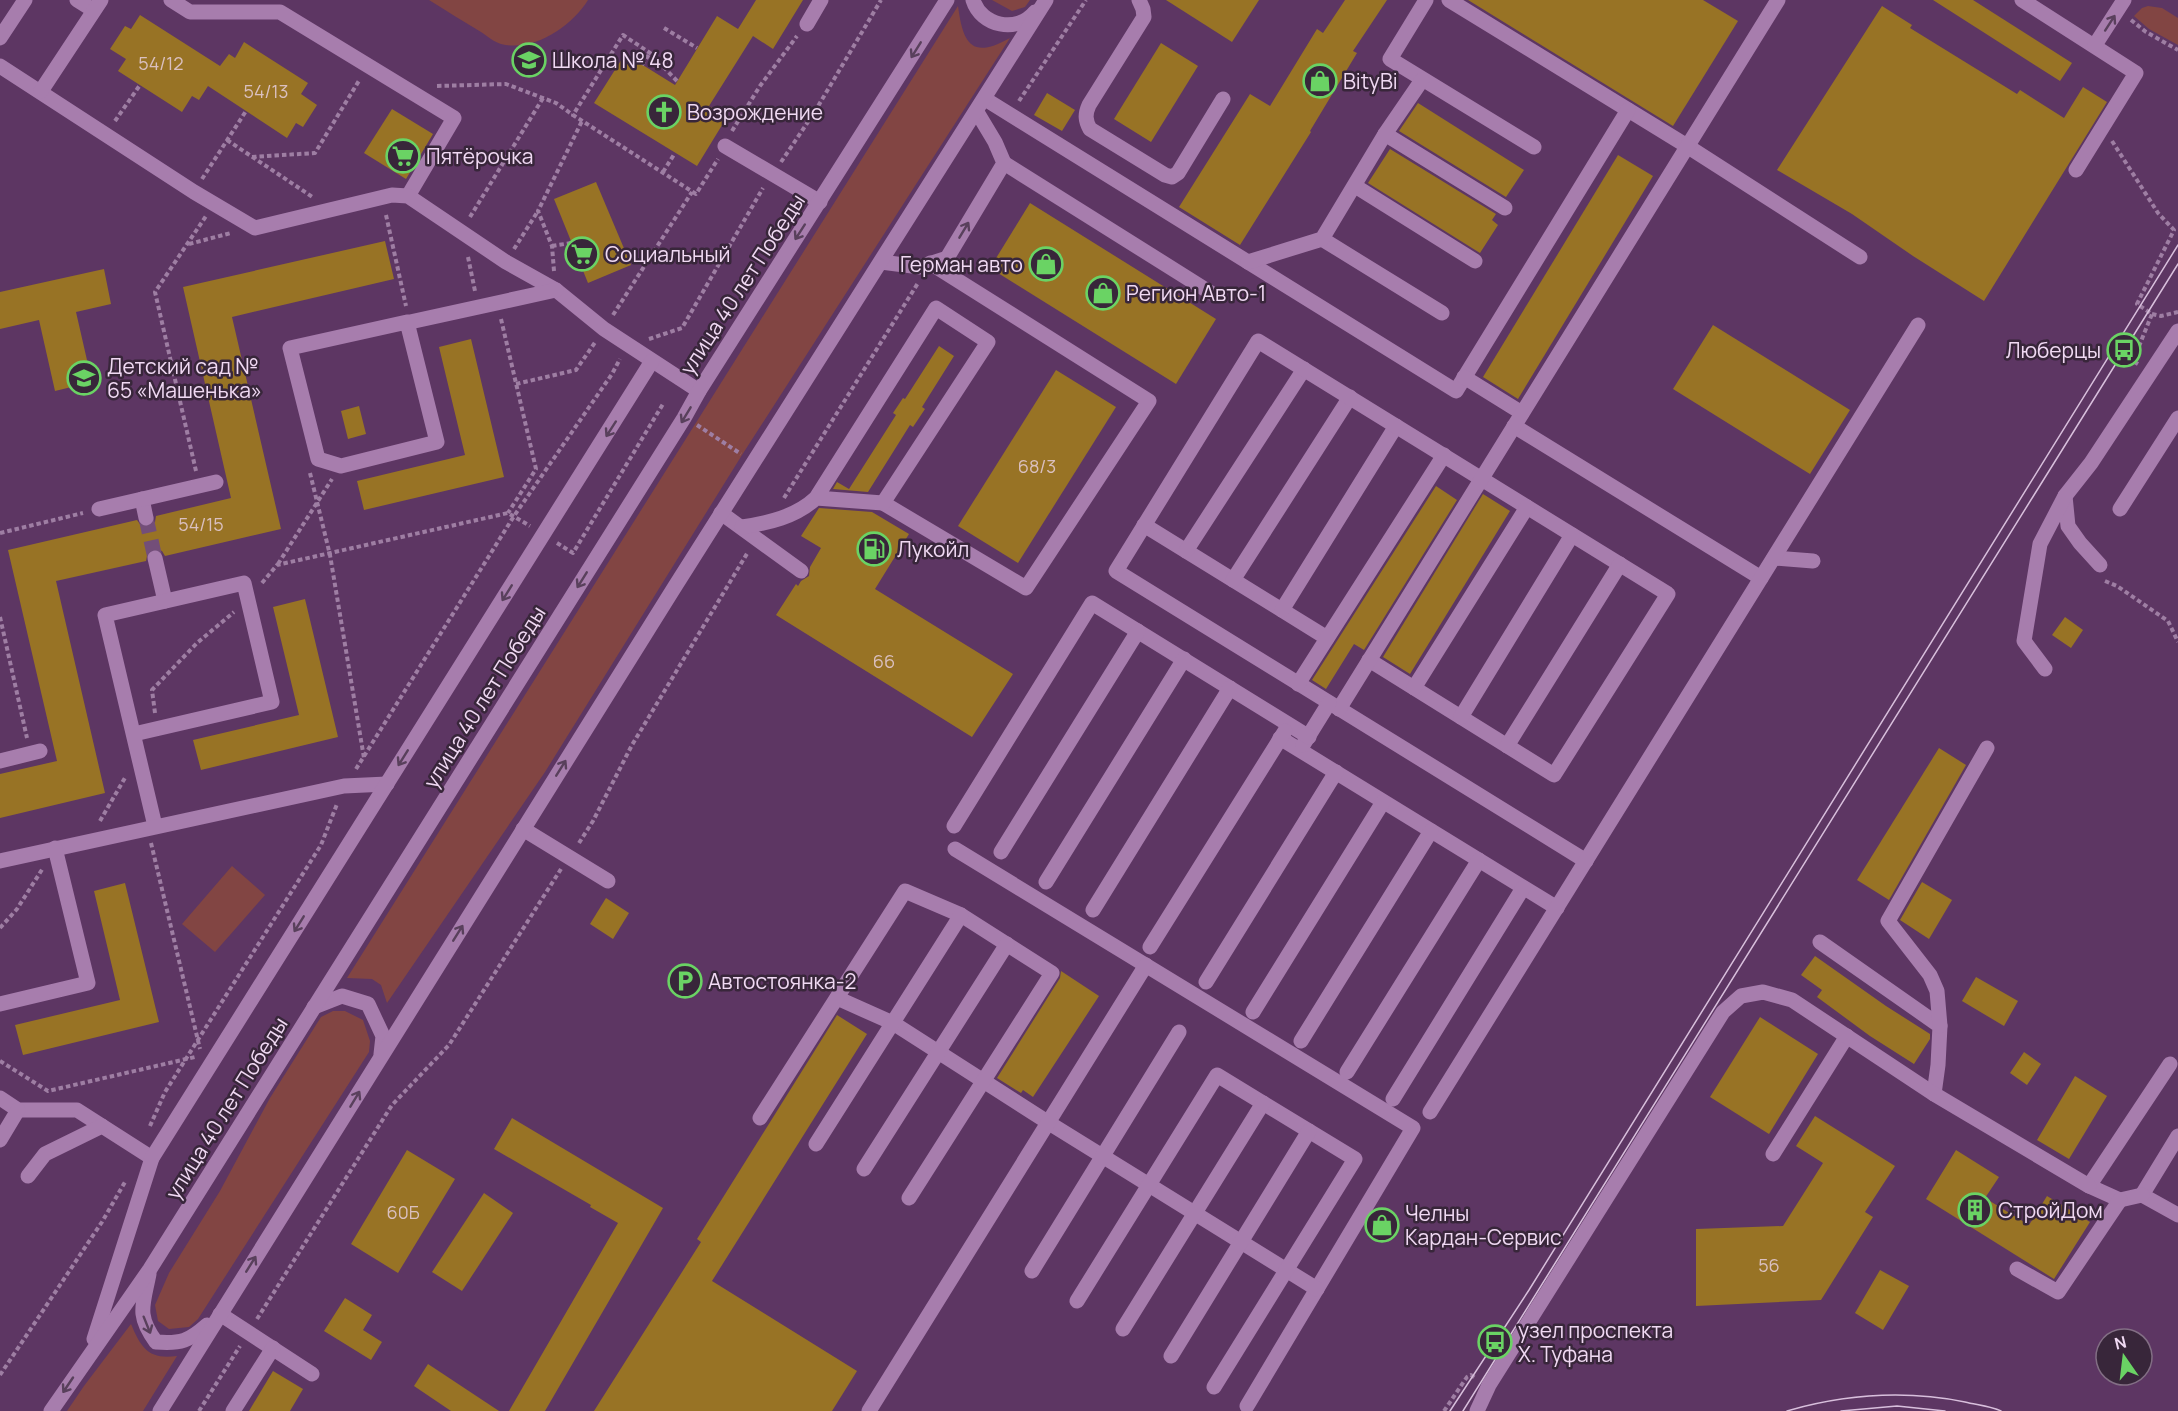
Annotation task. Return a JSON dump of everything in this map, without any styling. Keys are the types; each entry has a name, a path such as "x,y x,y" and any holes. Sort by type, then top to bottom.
{"street":[{"path":"0,38 25,0"},
{"path":"41,91 97,5 77,0"},
{"path":"171,0 190,12 280,12 454,118 408,196"},
{"path":"807,24 821,0"},
{"name":"улица 40 лет Победы","path":"51,1411 89,1353 150,1269 699,391 947,0"},
{"path":"973,0 977,11 988,21 1012,25 1029,20 1046,0"},
{"path":"160,1411 721,513 981,106 1046,0"},
{"path":"1139,0 1144,17 1085,113 1090,129 1165,175 1172,177 1178,173 1223,99"},
{"path":"1426,0 1390,59 1534,147"},
{"path":"1449,0 1687,146 1860,257"},
{"path":"1300,750 1369,660 1778,0"},
{"path":"2022,0 2136,73 2076,170"},
{"path":"2095,45 2121,5"},
{"path":"0,66 194,192 255,228 392,195 408,196 506,262 556,290 604,329 699,391"},
{"path":"1248,262 1322,239 1385,134 1422,80"},
{"path":"981,106 1004,163 1211,293"},
{"path":"981,106 1248,262 1456,392 1628,110"},
{"path":"1385,134 1505,208"},
{"path":"725,146 820,202"},
{"path":"881,262 920,267 947,258 1004,163"},
{"path":"1355,186 1475,261"},
{"path":"1322,239 1442,313"},
{"path":"816,498 883,503 1026,588 1149,401 930,263"},
{"path":"409,322 437,442 341,466 318,459 290,348 478,306 556,290"},
{"path":"742,527 766,524 807,507 816,498 936,308 988,342 883,503"},
{"path":"1430,1112 1918,325"},
{"path":"2045,669 2024,641 2040,544 2065,496 2091,463 2178,331"},
{"path":"1369,660 1554,775 1668,594 1258,341 1116,571 1586,861"},
{"path":"89,1353 152,1158 652,361"},
{"path":"1186,551 1304,369"},
{"path":"1464,377 1522,413"},
{"path":"1233,580 1350,397"},
{"path":"2120,509 2178,418"},
{"path":"1282,610 1396,426"},
{"path":"1514,426 1761,579"},
{"path":"1298,684 1444,455"},
{"path":"99,509 216,482"},
{"path":"2065,496 2068,526 2100,564"},
{"path":"142,499 146,518"},
{"path":"1414,688 1527,507"},
{"path":"721,513 801,571"},
{"path":"1144,525 1327,638"},
{"path":"1461,717 1572,535"},
{"path":"155,558 165,601"},
{"path":"1774,558 1813,561"},
{"path":"1507,746 1620,564"},
{"path":"134,734 272,702 244,582 105,615 134,734 151,826"},
{"path":"954,826 1092,603 1309,737"},
{"path":"1001,852 1138,631"},
{"path":"1046,882 1184,660"},
{"path":"1093,910 1230,688"},
{"path":"1150,948 1289,724"},
{"path":"1280,738 1557,908"},
{"path":"1934,1094 1940,1026 1937,991 1930,975 1888,921 1987,748"},
{"path":"0,760 35,752"},
{"path":"1206,982 1336,772"},
{"path":"0,861 151,826 344,786 387,784"},
{"path":"1253,1012 1383,802"},
{"path":"523,829 608,881"},
{"path":"1301,1041 1431,831"},
{"path":"0,1004 88,983 55,848"},
{"path":"955,849 1413,1128 1247,1406"},
{"path":"1347,1072 1479,860"},
{"path":"1392,1099 1523,888"},
{"path":"760,1118 905,891 961,915 1052,973 909,1198"},
{"path":"816,1144 961,915"},
{"path":"1820,942 1940,1026"},
{"path":"864,1169 1007,944"},
{"path":"869,1411 1146,965"},
{"path":"1477,1411 1489,1385 1724,1012 1741,996 1762,992 1792,1000 1934,1094 2089,1186 2120,1200 2142,1195 2178,1215"},
{"path":"314,1007 342,996 368,1004 383,1036 381,1057"},
{"path":"837,998 893,1023 1049,1123 1317,1289"},
{"path":"1032,1271 1179,1032"},
{"path":"1773,1154 1847,1036"},
{"path":"2089,1186 2170,1064"},
{"path":"1077,1301 1217,1075 1355,1159 1214,1387"},
{"path":"0,1098 18,1110 77,1110 152,1158"},
{"path":"1124,1329 1263,1103"},
{"path":"0,1140 18,1110"},
{"path":"28,1176 45,1154 102,1126"},
{"path":"1171,1356 1309,1131"},
{"path":"2142,1195 2178,1136"},
{"path":"2017,1269 2058,1292 2073,1273 2120,1200"},
{"path":"150,1269 142,1311 146,1328 156,1342 175,1344 192,1338 220,1314"},
{"path":"220,1314 312,1374"},
{"path":"233,1411 273,1348"}],"path":[{"path":"2121,5 2146,32 2178,50"},
{"path":"402,88 506,84 556,102 696,194 737,121 760,86 807,24"},
{"path":"664,28 697,48"},
{"path":"573,115 623,35 650,53 677,81"},
{"path":"642,65 650,53"},
{"path":"252,157 315,153 369,65"},
{"path":"106,134 140,85"},
{"path":"462,231 543,98"},
{"path":"194,192 246,111"},
{"path":"556,290 552,246 538,211 582,121"},
{"path":"2103,126 2158,213 2174,230 2137,304 2152,314 2161,316 2178,312"},
{"path":"227,140 333,210"},
{"path":"663,172 675,153"},
{"path":"516,384 576,370 692,192"},
{"path":"392,195 394,207 385,216 409,322"},
{"path":"200,486 155,292 213,204"},
{"path":"188,244 255,228"},
{"path":"552,246 570,243"},
{"path":"467,254 478,306"},
{"path":"766,524 792,487 930,263"},
{"path":"278,565 508,513 536,469 497,303"},
{"path":"2133,360 2152,314"},
{"path":"508,513 573,553 663,404"},
{"path":"694,423 742,455"},
{"path":"318,459 308,467 330,555 364,758"},
{"path":"158,729 152,690 197,643 248,600 278,565 341,466"},
{"path":"0,532 99,509"},
{"path":"199,1411 392,1105 449,1045 593,821 633,745 757,537"},
{"path":"2100,564 2102,580 2117,586 2168,621 2178,642"},
{"path":"0,618 35,752"},
{"path":"90,840 138,754"},
{"path":"0,1061 48,1091 202,1056 151,826"},
{"path":"0,928 18,909 55,848"},
{"path":"1444,1411 1467,1377"}],"shaded area":[{"path":"429,0 588,0 562,28 539,41 514,46 496,42"},
{"path":"992,0 1030,0 1025,7 1012,11"},
{"path":"958,6 963,30 971,44 986,47 1010,38 742,455 545,772 387,1003 381,985 372,979 347,978"},
{"path":"2148,6 2162,8 2178,18 2178,45 2149,29 2134,16 2142,8"},
{"path":"232,866 265,895 215,952 182,924"},
{"path":"333,1011 345,1011 363,1020 370,1041 369,1052 198,1319 189,1327 169,1329 158,1321 155,1305 169,1273 220,1191 270,1098 321,1017"},
{"path":"131,1324 138,1340 147,1350 159,1356 177,1356 143,1411 67,1411 84,1386"}],"building":[{"name":"Возрождение","path":"756,0 803,0 773,49 753,36 709,106 727,117 697,166 594,103 625,54 675,85 717,16 738,29"},
{"path":"1166,0 1259,0 1232,42"},
{"path":"1345,0 1387,0 1353,51 1357,53 1311,132 1240,245 1179,207 1250,94 1270,106 1317,29 1323,33"},
{"path":"1468,0 1703,0 1738,21 1673,126"},
{"path":"1933,0 1973,0 2072,63 2060,81"},
{"path":"1882,6 1912,25 1910,28 2017,94 2020,90 2064,118 2083,87 2107,102 1984,301 1852,214 1777,170"},
{"path":"140,15 220,66 229,54 235,58 244,42 308,83 301,94 317,105 303,127 296,123 287,138 208,86 199,100 192,96 182,112 118,71 126,59 110,49 125,26 131,29"},
{"path":"1161,43 1198,66 1151,142 1114,119"},
{"path":"1047,93 1075,110 1062,131 1034,115"},
{"path":"1418,103 1524,170 1506,197 1399,131"},
{"path":"392,109 433,134 406,179 364,153"},
{"path":"1390,149 1496,214 1492,220 1498,225 1480,253 1368,183"},
{"path":"1618,155 1653,176 1518,399 1483,377"},
{"path":"596,182 631,265 588,283 554,199"},
{"name":"Регион Авто-1","path":"1030,203 1216,319 1176,384 990,268"},
{"path":"385,241 394,279 232,317 281,529 165,556 162,551 153,548 148,551 146,561 56,581 105,793 0,818 0,774 57,761 8,550 137,520 142,527 149,527 155,522 156,516 231,498 183,287"},
{"path":"104,269 111,304 76,312 92,382 55,391 39,320 0,329 0,292"},
{"path":"1713,325 1850,410 1810,474 1673,389"},
{"path":"471,339 504,477 364,510 357,481 465,455 439,347"},
{"path":"939,346 954,356 922,407 925,409 913,427 910,425 868,492 833,489 837,482 849,489 896,415 893,413 903,398 905,399"},
{"path":"1056,370 1116,407 1018,563 958,526"},
{"path":"359,406 366,434 348,439 341,411"},
{"path":"1436,486 1457,500 1364,650 1354,644 1326,689 1312,680"},
{"path":"1483,494 1510,511 1410,674 1383,657"},
{"path":"819,508 872,512 909,534 875,589 1013,674 972,737 776,615 796,584 798,586 809,576 810,567 821,548 801,536"},
{"path":"305,599 338,737 201,770 193,740 299,715 273,607"},
{"path":"2065,617 2083,630 2071,648 2052,635"},
{"path":"1939,748 1966,765 1889,900 1857,880"},
{"path":"1922,882 1952,900 1929,939 1900,920"},
{"path":"125,883 159,1022 23,1055 15,1025 120,1000 94,891"},
{"path":"606,898 629,913 613,939 590,924"},
{"path":"1815,956 1930,1034 1930,1039 1914,1064 1870,1036 1817,997 1822,990 1801,975"},
{"path":"1061,971 1099,996 1033,1097 1023,1090 1021,1093 997,1078 1060,978"},
{"path":"1976,977 2018,1001 2004,1026 1962,1001"},
{"path":"837,1015 867,1034 712,1281 857,1371 832,1411 594,1411 701,1242 697,1239"},
{"path":"1760,1017 1818,1054 1769,1134 1710,1097"},
{"path":"2024,1052 2041,1064 2027,1085 2010,1073"},
{"path":"2075,1076 2107,1096 2069,1159 2037,1140"},
{"path":"1815,1116 1895,1166 1865,1212 1873,1217 1821,1300 1696,1306 1696,1229 1783,1226 1823,1163 1796,1146"},
{"path":"512,1118 663,1208 545,1411 509,1411 618,1223 494,1149"},
{"path":"407,1150 455,1179 398,1273 351,1244"},
{"name":"СтройДом","path":"1956,1150 1999,1177 1985,1198 2029,1225 2047,1196 2090,1222 2054,1279 1926,1199"},
{"path":"484,1193 513,1213 462,1291 432,1272"},
{"path":"1880,1270 1909,1286 1883,1330 1855,1313"},
{"path":"345,1298 372,1315 363,1330 382,1342 371,1360 324,1331"},
{"path":"428,1364 499,1411 451,1411 414,1386"},
{"path":"273,1371 303,1389 290,1411 249,1411"}],"tunnel":[{"path":"146,518 155,558"}],"tram line":[{"path":"1450,1411 1529,1290 2178,245"},
{"path":"1463,1411 2178,264"},
{"path":"1787,1411 1831,1401 1898,1395 1943,1398 2001,1411"},
{"path":"1841,1411 1897,1406 1945,1411"}],"place":[{"name":"Школа № 48","path":"529,60"},
{"name":"BityBi","path":"1320,81"},
{"name":"Возрождение","path":"664,112"},
{"name":"Пятёрочка","path":"403,156"},
{"name":"Социальный","path":"582,254"},
{"name":"Герман авто","path":"1046,264"},
{"name":"Регион Авто-1","path":"1103,293"},
{"name":"Люберцы","path":"2124,350"},
{"name":"Детский сад № 65 «Машенька»","path":"84,378"},
{"name":"Лукойл","path":"874,549"},
{"name":"Автостоянка-2","path":"685,981"},
{"name":"СтройДом","path":"1975,1210"},
{"name":"Челны Кардан-Сервис","path":"1382,1225"},
{"name":"узел проспекта Х. Туфана","path":"1495,1342"}]}
